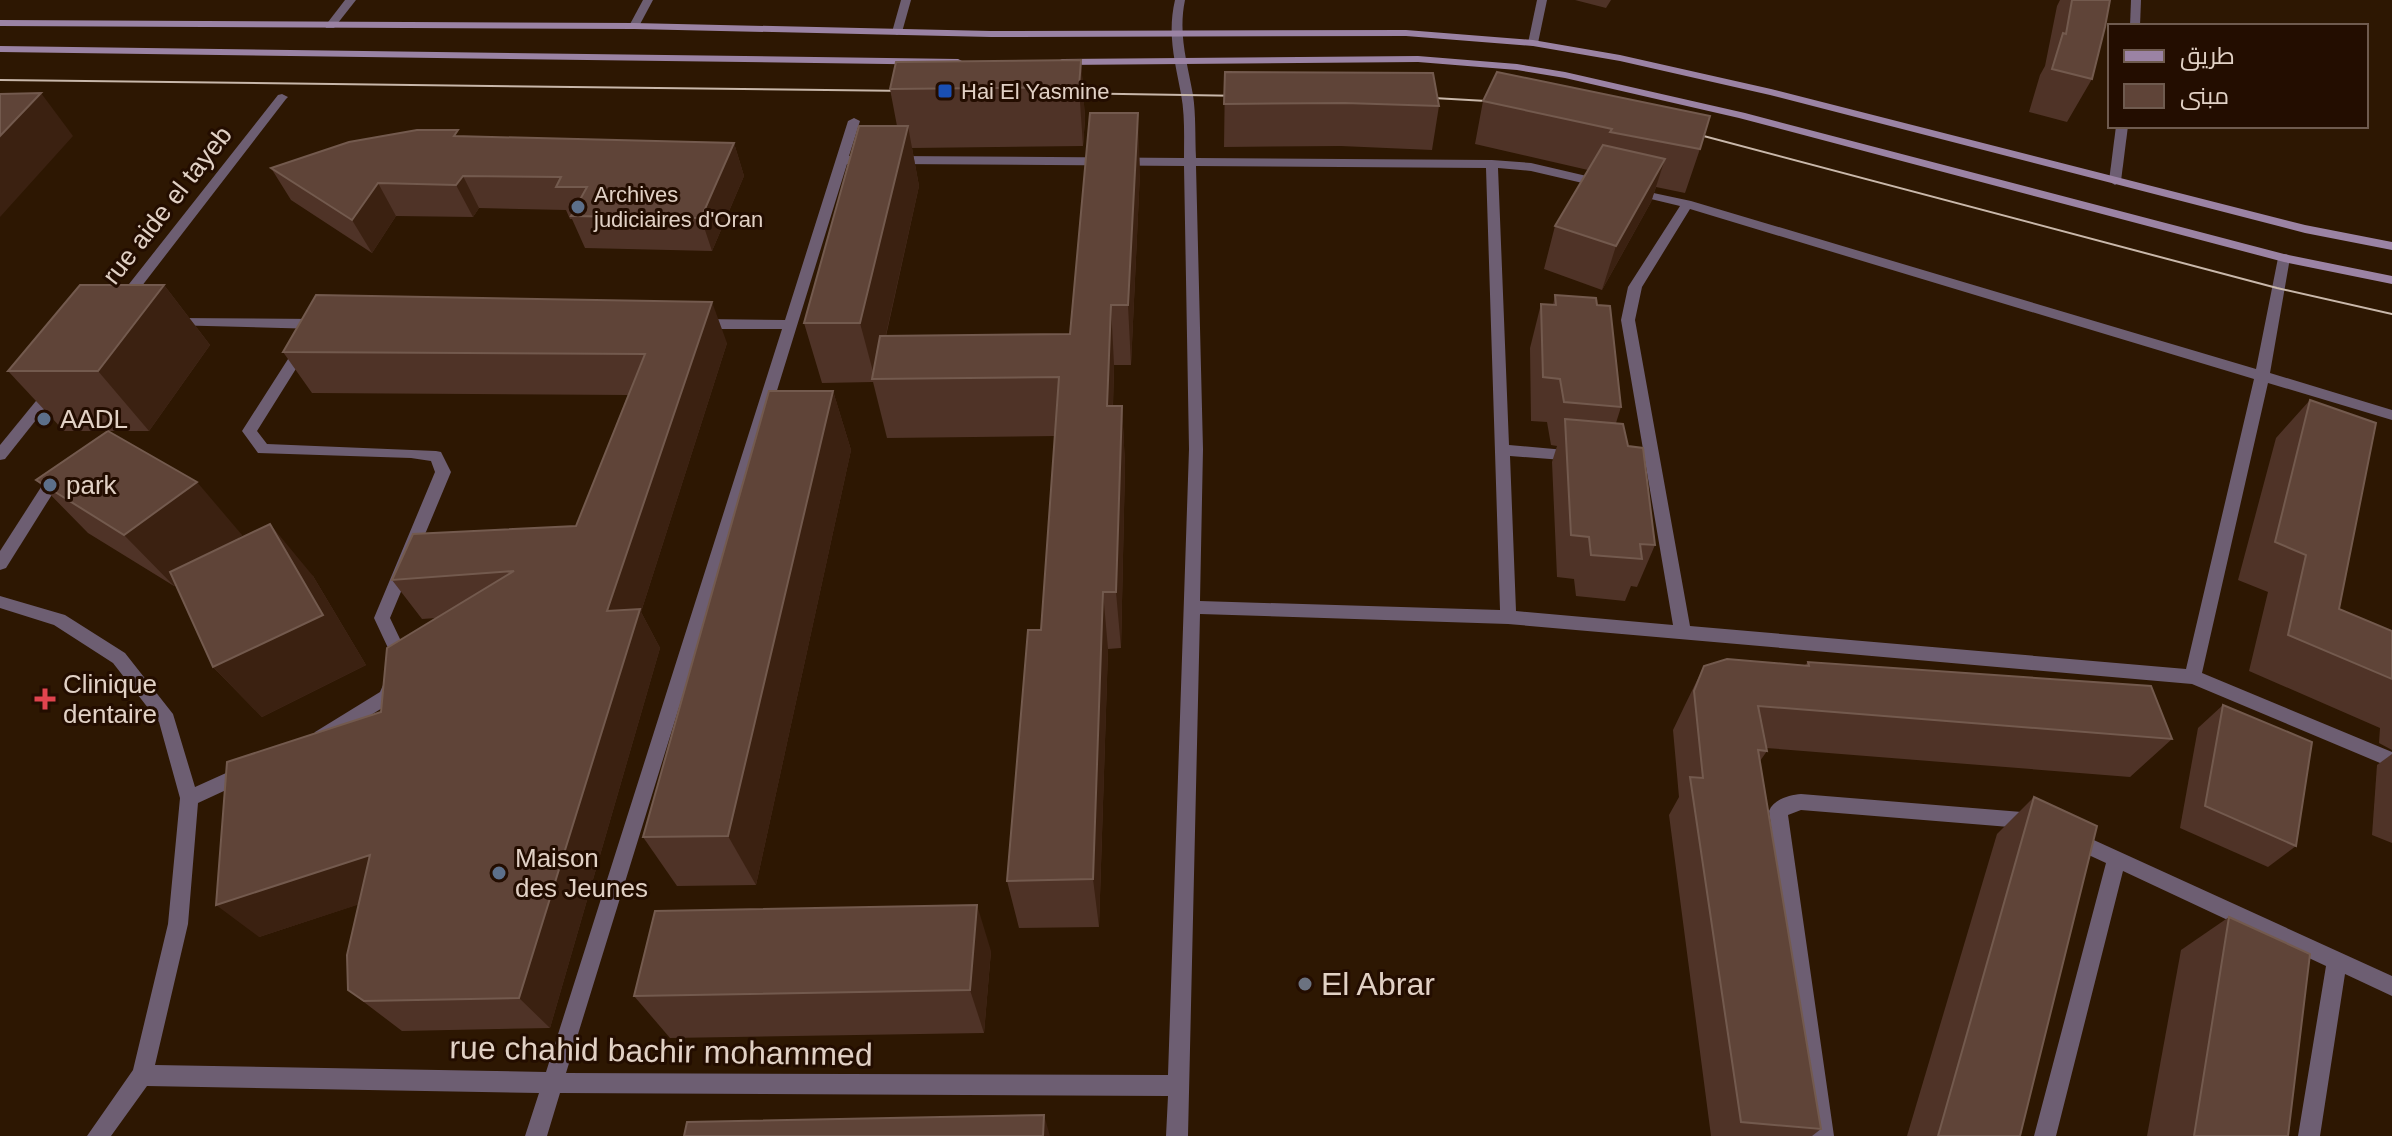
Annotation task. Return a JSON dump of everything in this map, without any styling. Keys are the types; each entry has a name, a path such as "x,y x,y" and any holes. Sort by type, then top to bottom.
{"main road":[{"path":"0,23 634,26 897,32 1406,33 1533,43 1694,74 2305,229 2392,246"},
{"path":"0,49 978,62"},
{"path":"1054,62 1418,59 1517,67 1741,115 2284,258 2392,280"}],"street":[{"path":"330,26 351,0"},
{"path":"634,26 648,0"},
{"path":"897,32 906,0"},
{"path":"1177,1136 1196,449 1188,96 1177,62 1173,23 1180,0"},
{"path":"1533,43 1542,0"},
{"path":"2135,1 2135,24"},
{"name":"rue aide el tayeb","path":"117,309 282,97"},
{"path":"536,1136 854,121"},
{"path":"2115,181 2122,128"},
{"path":"842,160 1492,164 1531,167 1687,204 2392,415"},
{"path":"1492,164 1508,617"},
{"path":"1683,633 1646,461 1628,320 1635,287 1687,204"},
{"path":"2193,677 2262,376 2284,258"},
{"path":"153,322 326,324 249,431 263,449 436,456 443,472 382,618 402,660 386,697 307,744"},
{"path":"680,324 790,325"},
{"path":"0,455 60,381"},
{"path":"1502,450 1593,457"},
{"path":"0,564 50,485"},
{"path":"0,602 59,620 119,658 167,719 189,798 178,924 142,1075 98,1136"},
{"path":"1192,607 1508,617 2193,677 2392,760"},
{"path":"189,798 268,762"},
{"path":"1823,1136 1778,811 1791,803 2030,819 2392,986"},
{"path":"2045,1136 2117,858"},
{"path":"2309,1136 2337,961"},
{"name":"rue chahid bachir mohammed","path":"142,1075 553,1083 1179,1086"}],"building":[{"path":"2072,0 2110,0 2092,79 2052,69 2063,33 2066,34"},
{"path":"1081,60 1079,87 890,89 896,62"},
{"path":"1225,72 1433,73 1439,106 1224,104"},
{"path":"1497,72 1710,116 1700,149 1610,132 1612,129 1483,101"},
{"path":"41,93 0,136 0,94"},
{"path":"1090,113 1138,113 1128,305 1111,305 1107,406 1122,406 1116,592 1103,592 1093,879 1007,881 1028,630 1041,630 1059,377 872,379 880,336 1070,334"},
{"path":"859,126 908,126 860,323 804,323"},
{"path":"417,130 458,130 454,136 734,143 701,218 571,216 587,187 556,187 561,177 463,176 456,185 378,183 352,220 271,168 349,142"},
{"path":"1603,145 1665,159 1616,246 1555,226"},
{"path":"80,285 164,285 98,371 8,371"},
{"path":"316,295 712,302 607,611 640,609 519,998 364,1001 348,990 347,955 370,855 216,905 227,762 381,712 387,648 514,571 392,580 413,534 576,526 645,354 283,352"},
{"path":"1555,295 1596,298 1597,305 1610,306 1621,407 1564,402 1560,379 1543,377 1541,304 1556,305"},
{"path":"769,391 833,391 728,836 643,837"},
{"path":"2310,400 2376,423 2339,609 2392,631 2392,679 2288,635 2306,555 2275,542"},
{"path":"1565,419 1623,424 1628,446 1643,448 1655,545 1640,544 1642,559 1591,555 1589,537 1571,535"},
{"path":"108,431 197,482 124,535 36,480"},
{"path":"270,524 323,615 213,667 170,572"},
{"path":"1727,659 2151,686 2172,739 1758,706 1767,751 1758,750 1821,1129 1741,1122 1690,777 1703,778 1694,691 1704,666"},
{"path":"2223,705 2312,742 2296,846 2205,806"},
{"path":"2034,797 2097,826 2020,1136 1938,1136"},
{"path":"977,905 970,990 634,996 655,911"},
{"path":"2229,917 2310,954 2288,1136 2194,1136"},
{"path":"1044,1115 1043,1136 684,1136 687,1122"}],"tram line":[{"path":"0,80 912,91"},
{"path":"1060,93 1248,96"},
{"path":"1416,97 1504,102"},
{"path":"1681,130 2277,288 2392,314"}],"place":[{"name":"Hai El Yasmine","path":"945,91"},
{"name":"Archives judiciaires d'Oran","path":"578,207"},
{"name":"AADL","path":"44,419"},
{"name":"park","path":"50,485"},
{"name":"Clinique dentaire","path":"45,699"},
{"name":"Maison des Jeunes","path":"499,873"},
{"name":"El Abrar","path":"1305,984"}]}
